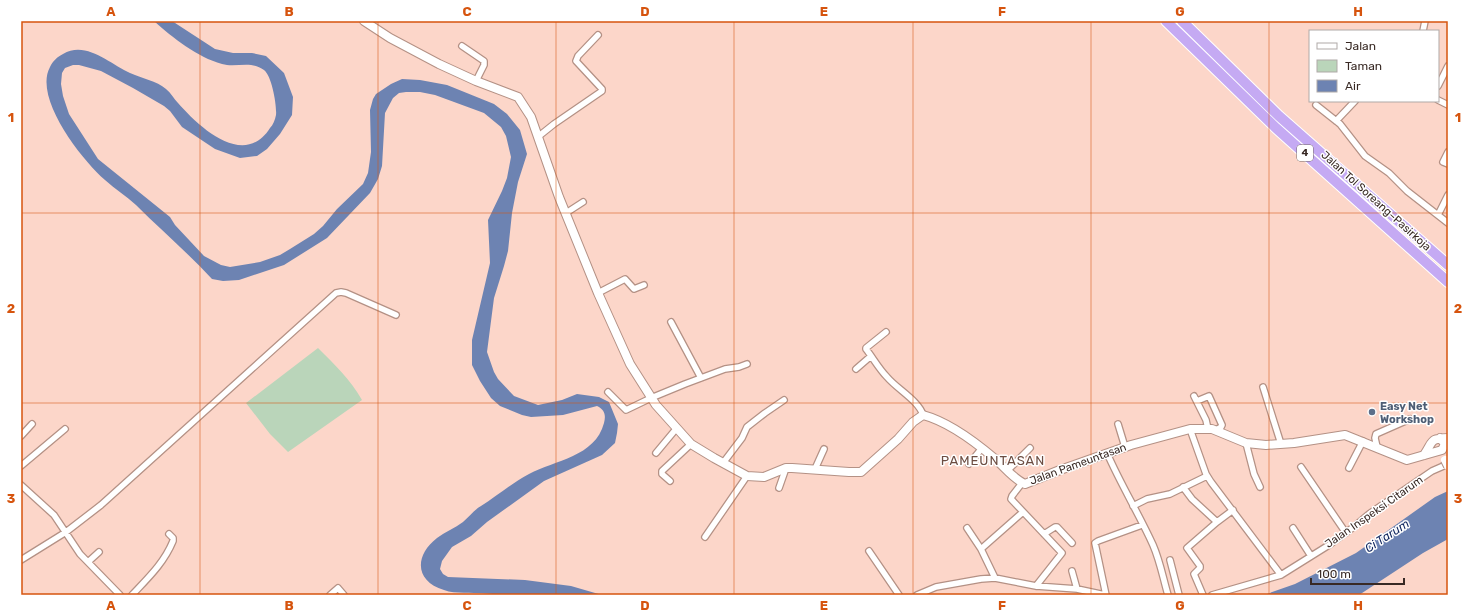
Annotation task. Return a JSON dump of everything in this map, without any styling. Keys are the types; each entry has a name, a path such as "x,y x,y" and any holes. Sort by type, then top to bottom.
{"highway":[{"name":"Jalan Tol Soreang–Pasirkoja","path":"1166,21 1276,128 1448,282"},
{"name":"Jalan Tol Soreang–Pasirkoja","path":"1182,21 1226,66 1279,116 1448,265"}],"street":[{"path":"364,21 390,38 476,81 518,97 531,117 539,136 566,212 598,293 630,364 651,398 666,418 691,444 747,476 767,476 786,468 861,472 884,453 913,422 923,415 919,407 886,376 866,348 886,332"},
{"path":"539,136 602,91 576,61 578,56 598,35"},
{"path":"462,46 484,61 484,65 476,81"},
{"path":"1439,84 1448,66"},
{"path":"1439,100 1448,105"},
{"path":"1336,121 1354,102"},
{"path":"1316,105 1340,124 1365,156 1389,173 1407,190 1448,223"},
{"path":"1448,152 1443,162 1448,164"},
{"path":"1438,215 1448,195"},
{"path":"566,212 583,202"},
{"path":"598,293 625,279 634,289 644,285"},
{"path":"21,560 66,532 101,505 336,293 346,293 396,315"},
{"path":"671,322 701,378"},
{"path":"856,369 872,356"},
{"path":"608,392 626,410 651,398 701,378 725,369 747,364"},
{"path":"1263,387 1281,444"},
{"path":"1208,396 1222,425 1221,427 1212,429 1206,420 1196,398 1208,396"},
{"path":"723,463 742,438 747,427 784,400"},
{"name":"Jalan Pameuntasan","path":"923,415 937,419 970,439 1025,484 1107,453 1190,429 1212,429 1246,443 1266,445 1323,439 1345,434 1407,460 1424,455 1444,455"},
{"path":"1377,447 1375,438 1376,434 1410,419"},
{"path":"21,436 32,424"},
{"path":"1118,424 1125,447"},
{"path":"21,466 65,429"},
{"path":"656,453 676,429"},
{"path":"1190,429 1207,476 1281,575"},
{"path":"1424,455 1433,440 1444,438 1444,455 1432,449 1431,444"},
{"path":"1349,468 1363,441"},
{"path":"1246,443 1254,474 1260,487"},
{"path":"670,481 662,474 662,471 691,444"},
{"path":"970,464 982,448"},
{"path":"1008,470 1030,448"},
{"path":"815,469 824,449"},
{"path":"1107,453 1159,560 1168,595"},
{"name":"Jalan Inspeksi Citarum","path":"1212,595 1281,575 1346,533 1369,514 1432,471 1444,455"},
{"path":"1300,467 1346,533"},
{"path":"779,488 786,468"},
{"path":"705,537 747,476"},
{"path":"1132,506 1147,499 1170,494 1207,476"},
{"path":"1022,483 1010,499 1062,553 1036,586"},
{"path":"21,485 48,508 88,562 120,595"},
{"path":"1183,487 1192,499 1217,522"},
{"path":"1203,595 1194,574 1200,566 1187,548 1233,510"},
{"path":"981,549 1023,512"},
{"path":"917,595 936,587 995,578 1036,586 1077,589 1105,595 1096,542 1142,524"},
{"path":"1044,534 1057,527 1072,543"},
{"path":"967,528 981,549 995,578"},
{"path":"1293,528 1311,556"},
{"path":"132,595 153,574 161,563 173,540 169,534"},
{"path":"88,562 99,552"},
{"path":"869,552 899,595"},
{"path":"1170,560 1179,595"},
{"path":"1072,571 1077,589"},
{"path":"330,595 338,588 344,595"}],"green space":[{"path":"318,348 347,379 362,400 288,452 270,434 246,403"}],"water":[{"path":"154,21 172,21 215,49 233,53 252,53 266,56 284,73 293,97 292,115 280,134 267,149 257,156 240,158 215,149 182,127 170,111 164,106 101,71 79,65 73,65 65,68 62,73 61,84 63,96 69,114 98,159 170,217 175,225 204,256 221,265 230,267 260,262 280,255 314,234 323,226 337,209 363,184 368,173 371,152 370,110 373,99 376,94 402,79 420,80 447,85 494,104 507,114 520,130 527,154 518,182 512,213 508,251 494,298 487,352 498,379 514,396 538,405 562,400 577,394 599,397 609,402 618,424 617,433 615,443 602,455 544,481 487,522 471,536 452,547 442,561 440,569 443,574 448,577 525,580 571,586 602,595 505,595 451,592 434,586 427,581 421,567 421,560 424,552 437,538 463,522 478,508 529,474 573,456 583,450 592,443 599,434 605,420 603,411 597,406 563,415 531,417 500,406 491,398 472,365 472,340 490,263 488,220 507,178 511,157 506,136 501,127 484,113 435,95 420,92 399,93 393,98 385,113 382,166 378,179 370,193 327,238 284,265 239,280 223,281 212,279 136,205 95,171 62,128 48,95 47,80 50,67 55,59 72,50 89,51 130,73 162,86 198,123 222,140 235,144 248,145 259,140 272,125 276,115 275,98 267,73 254,65 227,65 204,57 169,34"},
{"name":"Ci Tarum","path":"1448,491 1448,539 1423,553 1359,595 1264,595 1295,584 1356,553 1435,497"}],"place":[{"name":"Easy Net Workshop","path":"1372,412"}],"district":[{"name":"PAMEUNTASAN","path":"993,460"}]}
